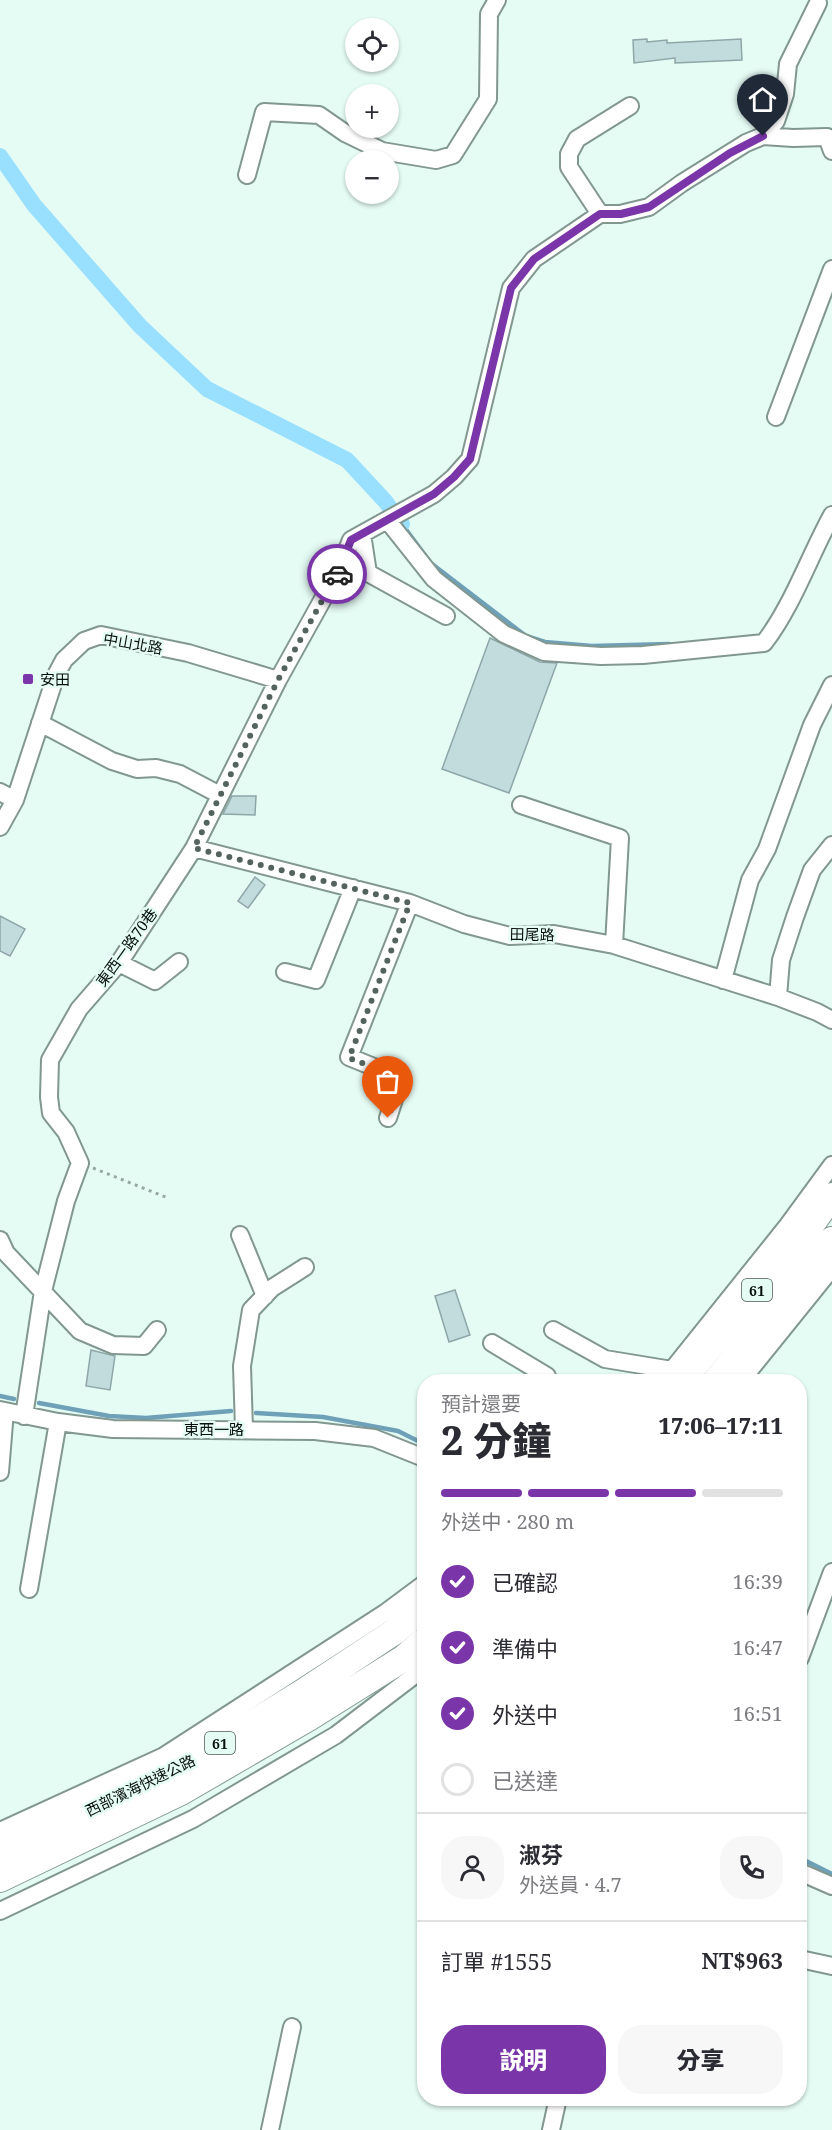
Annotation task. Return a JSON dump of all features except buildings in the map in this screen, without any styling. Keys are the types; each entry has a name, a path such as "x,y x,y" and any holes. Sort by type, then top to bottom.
{"highway":[{"name":"61","path":"681,1374 691,1370 805,1233 832,1197"},
{"name":"61","path":"722,1374 832,1240"},
{"name":"西部濱海快速公路","path":"0,1852 178,1769 303,1692 394,1632 417,1613"},
{"name":"西部濱海快速公路","path":"0,1879 181,1792 310,1717 404,1658 417,1647"}],"street":[{"path":"247,175 264,112 319,115 345,133 382,151 436,160 453,155 488,99 489,14 497,0"},
{"path":"763,136 776,121 785,94 788,64 820,5"},
{"path":"630,106 577,140 569,154 569,167 600,214 621,214 649,207 746,143 763,136 827,137 832,151"},
{"name":"東西一路70巷","path":"80,1163 66,1132 51,1113 50,1060 79,1009 119,963 194,848 278,680 339,570 351,540 434,494 470,459 511,288 534,259 600,214"},
{"path":"776,417 832,269"},
{"path":"388,521 434,579 504,634 544,652 601,656 686,652 764,643 780,622 813,549 832,516"},
{"path":"362,534 368,573"},
{"path":"339,570 368,573 446,616"},
{"name":"中山北路","path":"0,827 7,796 40,723 56,675 64,660 84,641 101,635 188,653 278,680"},
{"path":"723,980 750,880 766,849 812,725 832,685"},
{"path":"40,723 112,761 137,769 156,768 180,774 219,795"},
{"path":"521,805 620,838 614,945"},
{"path":"778,997 782,960 795,917 812,870 832,845"},
{"name":"田尾路","path":"194,848 410,903 464,924 510,936 554,934 614,945 778,997 818,1012 832,1020"},
{"path":"285,972 316,980 352,888"},
{"path":"388,1118 401,1078 349,1058 410,903"},
{"path":"119,963 155,981 179,962"},
{"path":"24,1416 43,1291 66,1201 80,1163"},
{"path":"677,1374 832,1165"},
{"path":"240,1234 265,1296"},
{"path":"0,1240 6,1253 80,1331 113,1345 144,1346 157,1330"},
{"path":"244,1429 242,1366 251,1310 272,1288 305,1267"},
{"path":"746,1374 832,1268"},
{"path":"553,1330 605,1359 668,1374"},
{"path":"492,1343 544,1374"},
{"path":"0,1472 2,1410"},
{"name":"東西一路","path":"2,1410 58,1422 113,1429 315,1431 374,1438 417,1455"},
{"path":"29,1589 58,1422"},
{"path":"807,1639 832,1572"},
{"path":"0,1831 164,1756 366,1626 417,1589"},
{"path":"0,1911 193,1819 336,1735 417,1673"},
{"path":"807,1875 832,1886"},
{"path":"807,1961 832,1966"},
{"path":"270,2130 292,2027"},
{"path":"551,2130 556,2106"}],"path":[{"path":"80,1163 168,1198"}],"waterway":[{"path":"0,156 34,205 140,326 207,389 347,460 385,501 402,524"},
{"path":"402,524 427,558"},
{"path":"432,564 526,636 545,642 592,646 669,644"},
{"path":"0,1396 14,1399"},
{"path":"39,1403 109,1416 146,1418 231,1411"},
{"path":"256,1413 323,1417 398,1431 417,1440"},
{"path":"807,1862 832,1874"}],"way so far":[{"path":"337,574 278,680 194,848 410,903 349,1058 401,1078 388,1118"}],"place":[{"name":"安田","path":"28,679"}],"route":[{"path":"337,574 351,540 434,494 470,459 511,288 534,259 600,214 621,214 649,207 682,183 746,143 763,136"}]}
